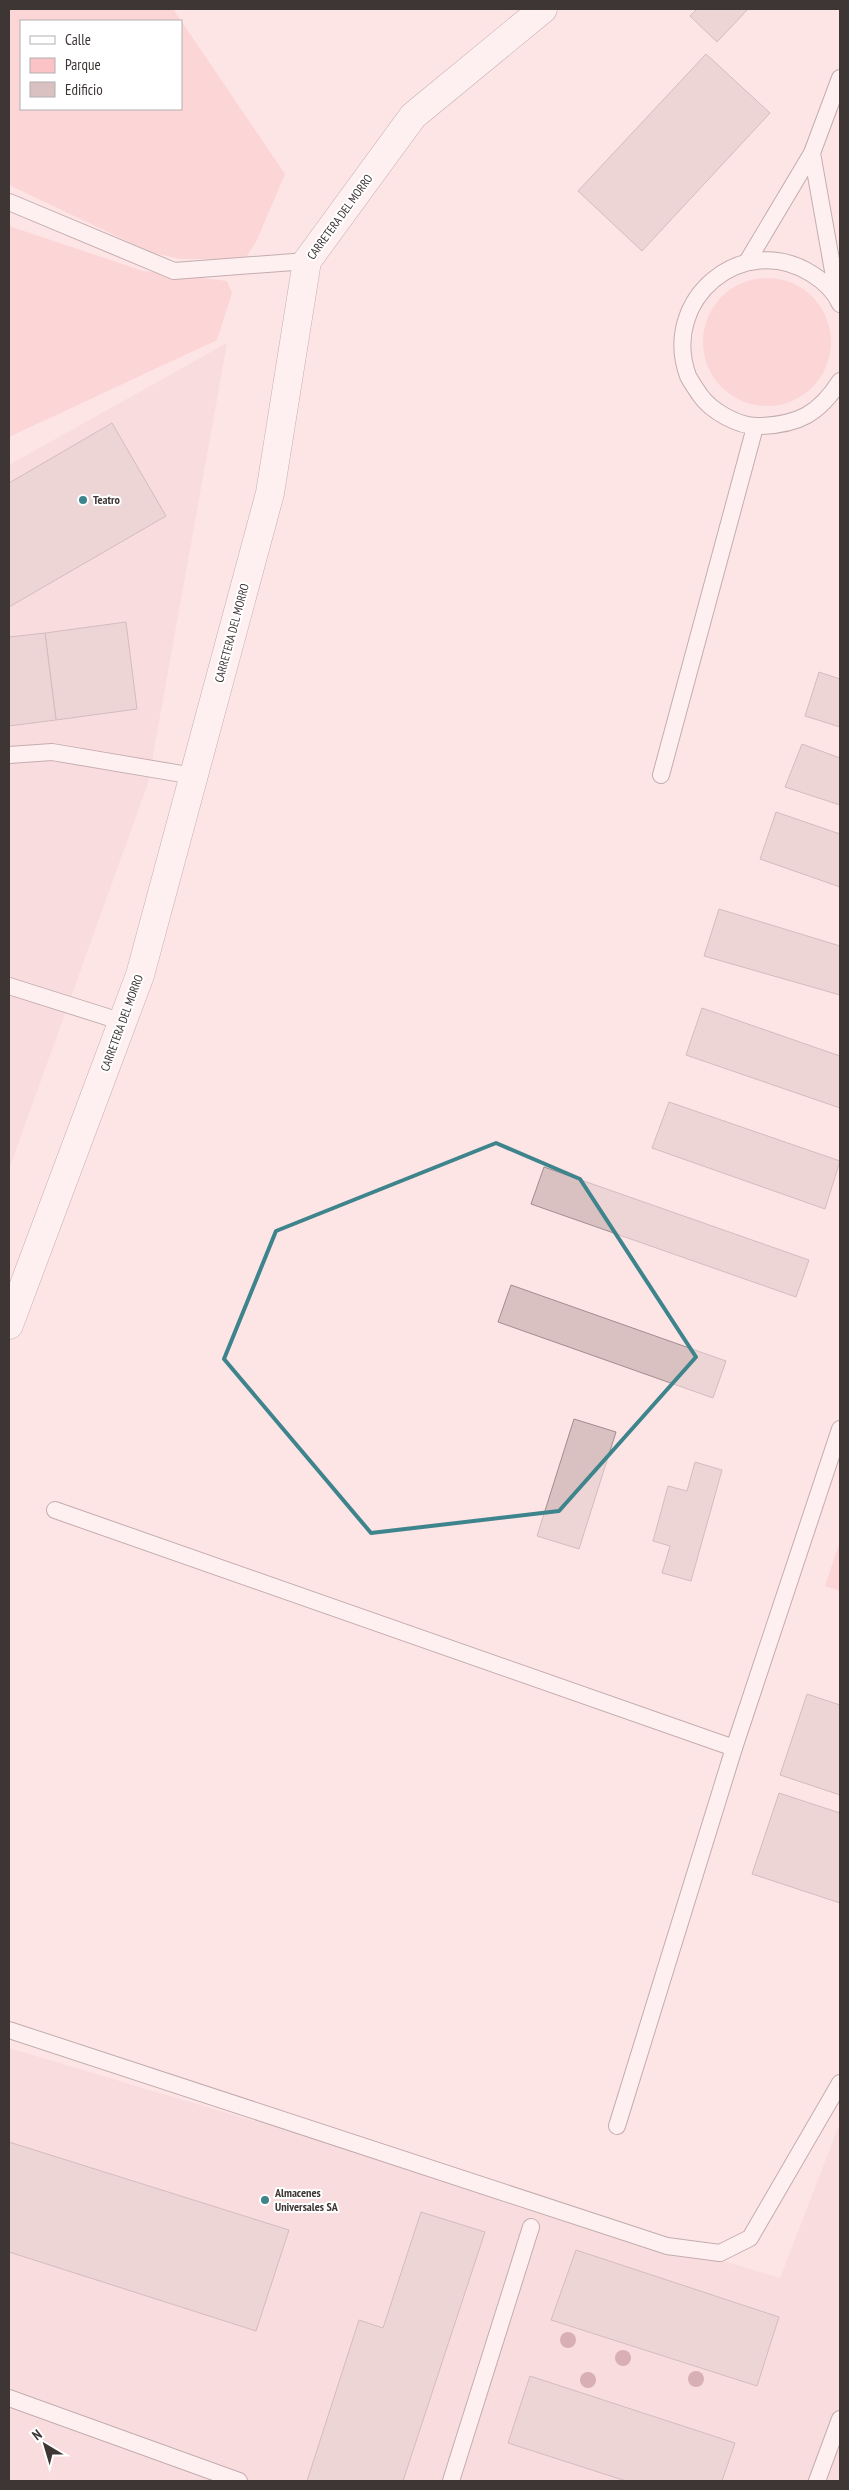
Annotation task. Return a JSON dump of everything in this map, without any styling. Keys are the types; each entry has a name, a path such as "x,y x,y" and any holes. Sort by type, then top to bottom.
{"main road":[{"name":"CARRETERA DEL MORRO","path":"9,1326 140,974 270,493 307,261 413,116 543,9"}],"lane":[{"path":"747,262 812,153 840,78"},
{"path":"812,153 839,302"},
{"path":"9,202 174,271 307,261"},
{"path":"839,302 822,280 799,266 774,259 747,262 720,273 699,293 686,319 682,348 688,376 704,400 727,418 754,427 784,426 808,416 829,399 840,381"},
{"path":"661,775 754,427"},
{"path":"9,755 52,752 194,776"},
{"path":"9,986 123,1022"},
{"path":"617,2126 734,1748 840,1429"},
{"path":"55,1510 734,1748"},
{"path":"9,2030 667,2246 720,2253 750,2238 840,2083"},
{"path":"451,2481 531,2228"},
{"path":"9,2398 239,2481"},
{"path":"817,2481 840,2419"}],"highlighted area":[{"path":"496,1143 580,1179 696,1357 559,1511 371,1533 224,1359 276,1231"}],"shaded area":[{"path":"227,343 148,783 9,1169 9,465"},
{"name":"Almacenes Universales SA","path":"9,2048 780,2278 840,2123 840,2481 9,2481"}],"green space":[{"path":"9,9 173,9 180,20 20,20 20,110 182,110 182,22 285,174 257,240 245,259 180,259 150,252 9,185"},
{"path":"9,226 143,271 227,281 232,293 217,340 9,437"},
{"path":"767,278 791,283 812,297 826,318 831,342 826,366 812,387 791,401 767,406 743,401 722,387 708,366 703,342 708,318 722,297 743,283"},
{"path":"840,1541 840,1591 825,1586"}],"building":[{"path":"697,9 748,9 717,42 690,16"},
{"path":"706,54 770,113 642,251 578,191"},
{"name":"Teatro","path":"112,423 166,516 9,607 9,483"},
{"path":"126,622 137,709 56,720 45,633"},
{"path":"45,633 56,720 9,726 9,637"},
{"path":"819,672 840,679 840,727 805,716"},
{"path":"802,744 840,758 840,805 785,787"},
{"path":"776,812 840,834 840,887 760,859"},
{"path":"719,909 840,946 840,995 704,956"},
{"path":"702,1008 840,1056 840,1108 686,1055"},
{"path":"669,1102 840,1161 825,1209 652,1148"},
{"path":"544,1167 809,1260 796,1297 531,1204"},
{"path":"511,1285 726,1361 713,1398 498,1322"},
{"path":"574,1419 616,1432 579,1549 537,1536"},
{"path":"695,1462 722,1470 691,1581 662,1573 670,1546 653,1541 668,1486 687,1491"},
{"path":"807,1694 840,1705 840,1795 780,1775"},
{"path":"779,1793 840,1813 840,1903 752,1874"},
{"path":"9,2142 289,2230 256,2331 9,2252"},
{"path":"421,2212 485,2232 403,2481 307,2481 359,2320 383,2328"},
{"path":"576,2250 779,2317 757,2386 551,2320"},
{"path":"530,2376 735,2443 722,2481 626,2481 508,2443"}],"place":[{"name":"Teatro","path":"83,500"},
{"name":"Almacenes Universales SA","path":"265,2200"}]}
